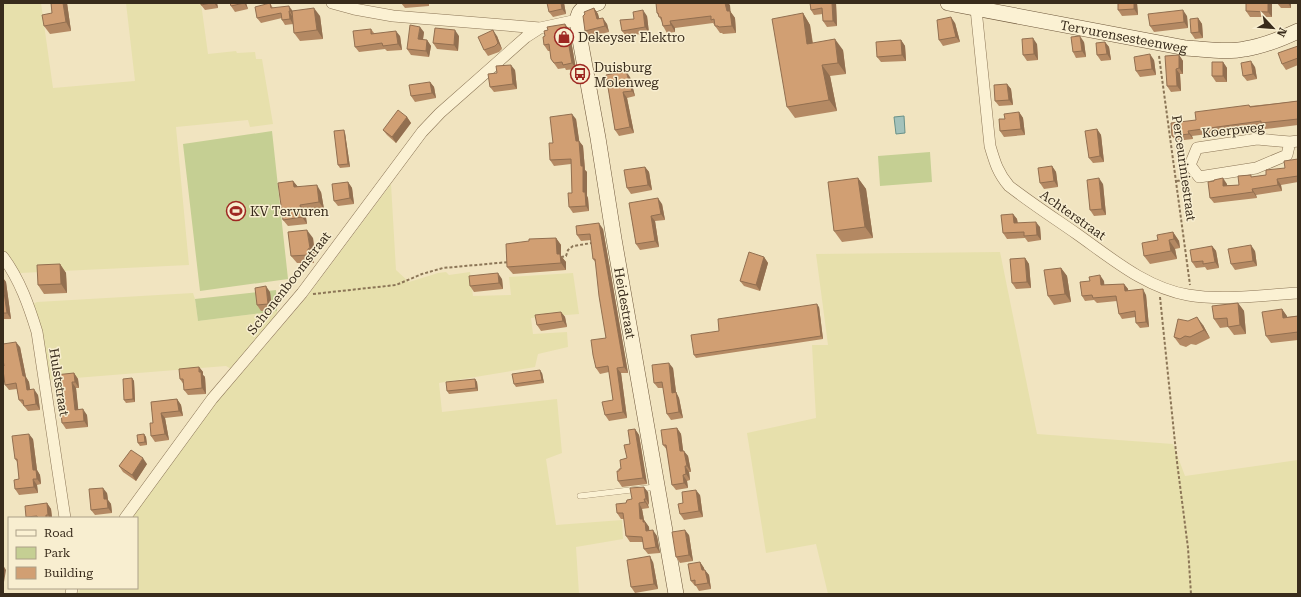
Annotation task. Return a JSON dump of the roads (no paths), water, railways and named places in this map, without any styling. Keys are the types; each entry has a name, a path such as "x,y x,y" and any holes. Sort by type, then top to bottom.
{"street":[{"path":"332,3 354,9 393,16 540,28 578,12 586,6 598,3"},
{"name":"Tervurensesteenweg","path":"948,3 1186,48 1244,50 1274,42 1298,31"},
{"name":"Achterstraat","path":"976,8 990,146 995,165 1009,186 1130,270 1159,287 1192,295 1214,298 1298,293"},
{"name":"Heidestraat","path":"578,12 676,594"},
{"name":"Schonenboomstraat","path":"127,517 212,399 302,293 422,132 440,113 526,37 540,28"},
{"name":"Koerpweg","path":"1256,139 1294,141 1287,155 1256,168 1199,177 1190,165 1197,148 1256,139"},
{"name":"Hulststraat","path":"3,257 18,282 29,306 37,332 65,517"}],"lane":[{"path":"580,496 657,487"}],"water":[{"path":"904,116 905,133 896,134 894,117"}],"place":[{"name":"Dekeyser Elektro","path":"564,37"},
{"name":"Duisburg Molenweg","path":"580,74"},
{"name":"KV Tervuren","path":"236,211"}]}
